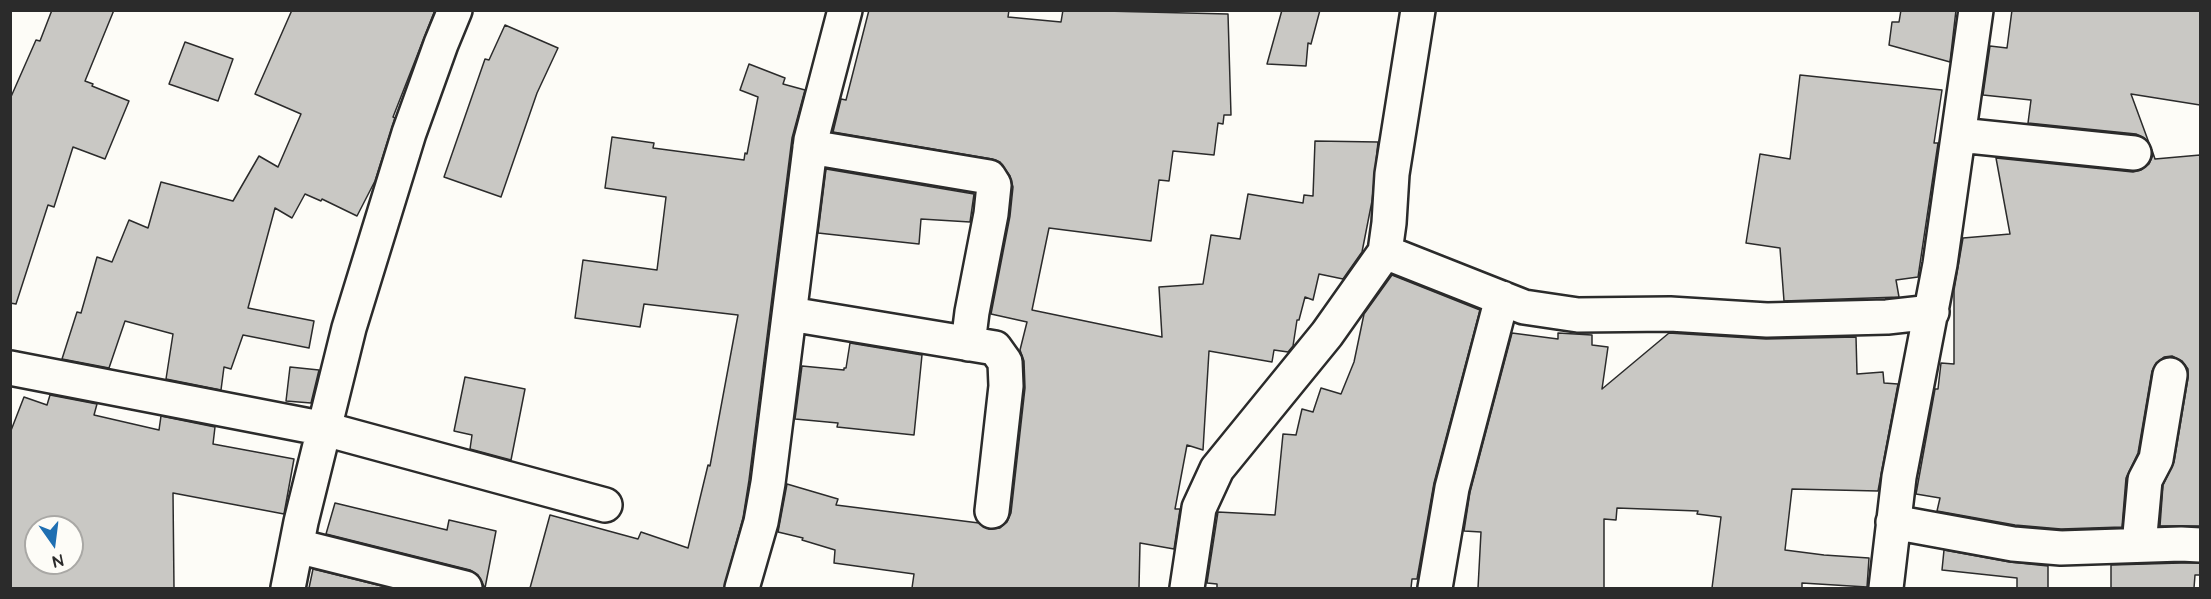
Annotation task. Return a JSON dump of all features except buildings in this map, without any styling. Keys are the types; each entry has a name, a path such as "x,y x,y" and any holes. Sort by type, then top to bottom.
{"street":[{"path":"288,588 349,328 409,133 455,10"},
{"path":"742,588 761,522 766,493 810,147 845,10"},
{"path":"1187,588 1199,508 1217,469 1327,334 1385,252 1392,174 1418,10"},
{"path":"1886,588 1899,477 1932,312 1976,10"},
{"path":"1959,135 2134,153"},
{"path":"810,147 989,177 994,185 991,214 968,344"},
{"path":"1385,252 1524,307 1578,315 1670,314 1789,320 1887,317 1932,312"},
{"path":"1435,588 1452,488 1502,298"},
{"path":"790,314 995,348 1005,362 1006,386 992,511"},
{"path":"10,368 325,429 606,504"},
{"path":"2139,545 2145,480 2156,459 2170,375"},
{"path":"1893,522 2013,544 2061,548 2200,545"},
{"path":"297,546 465,588"}]}
